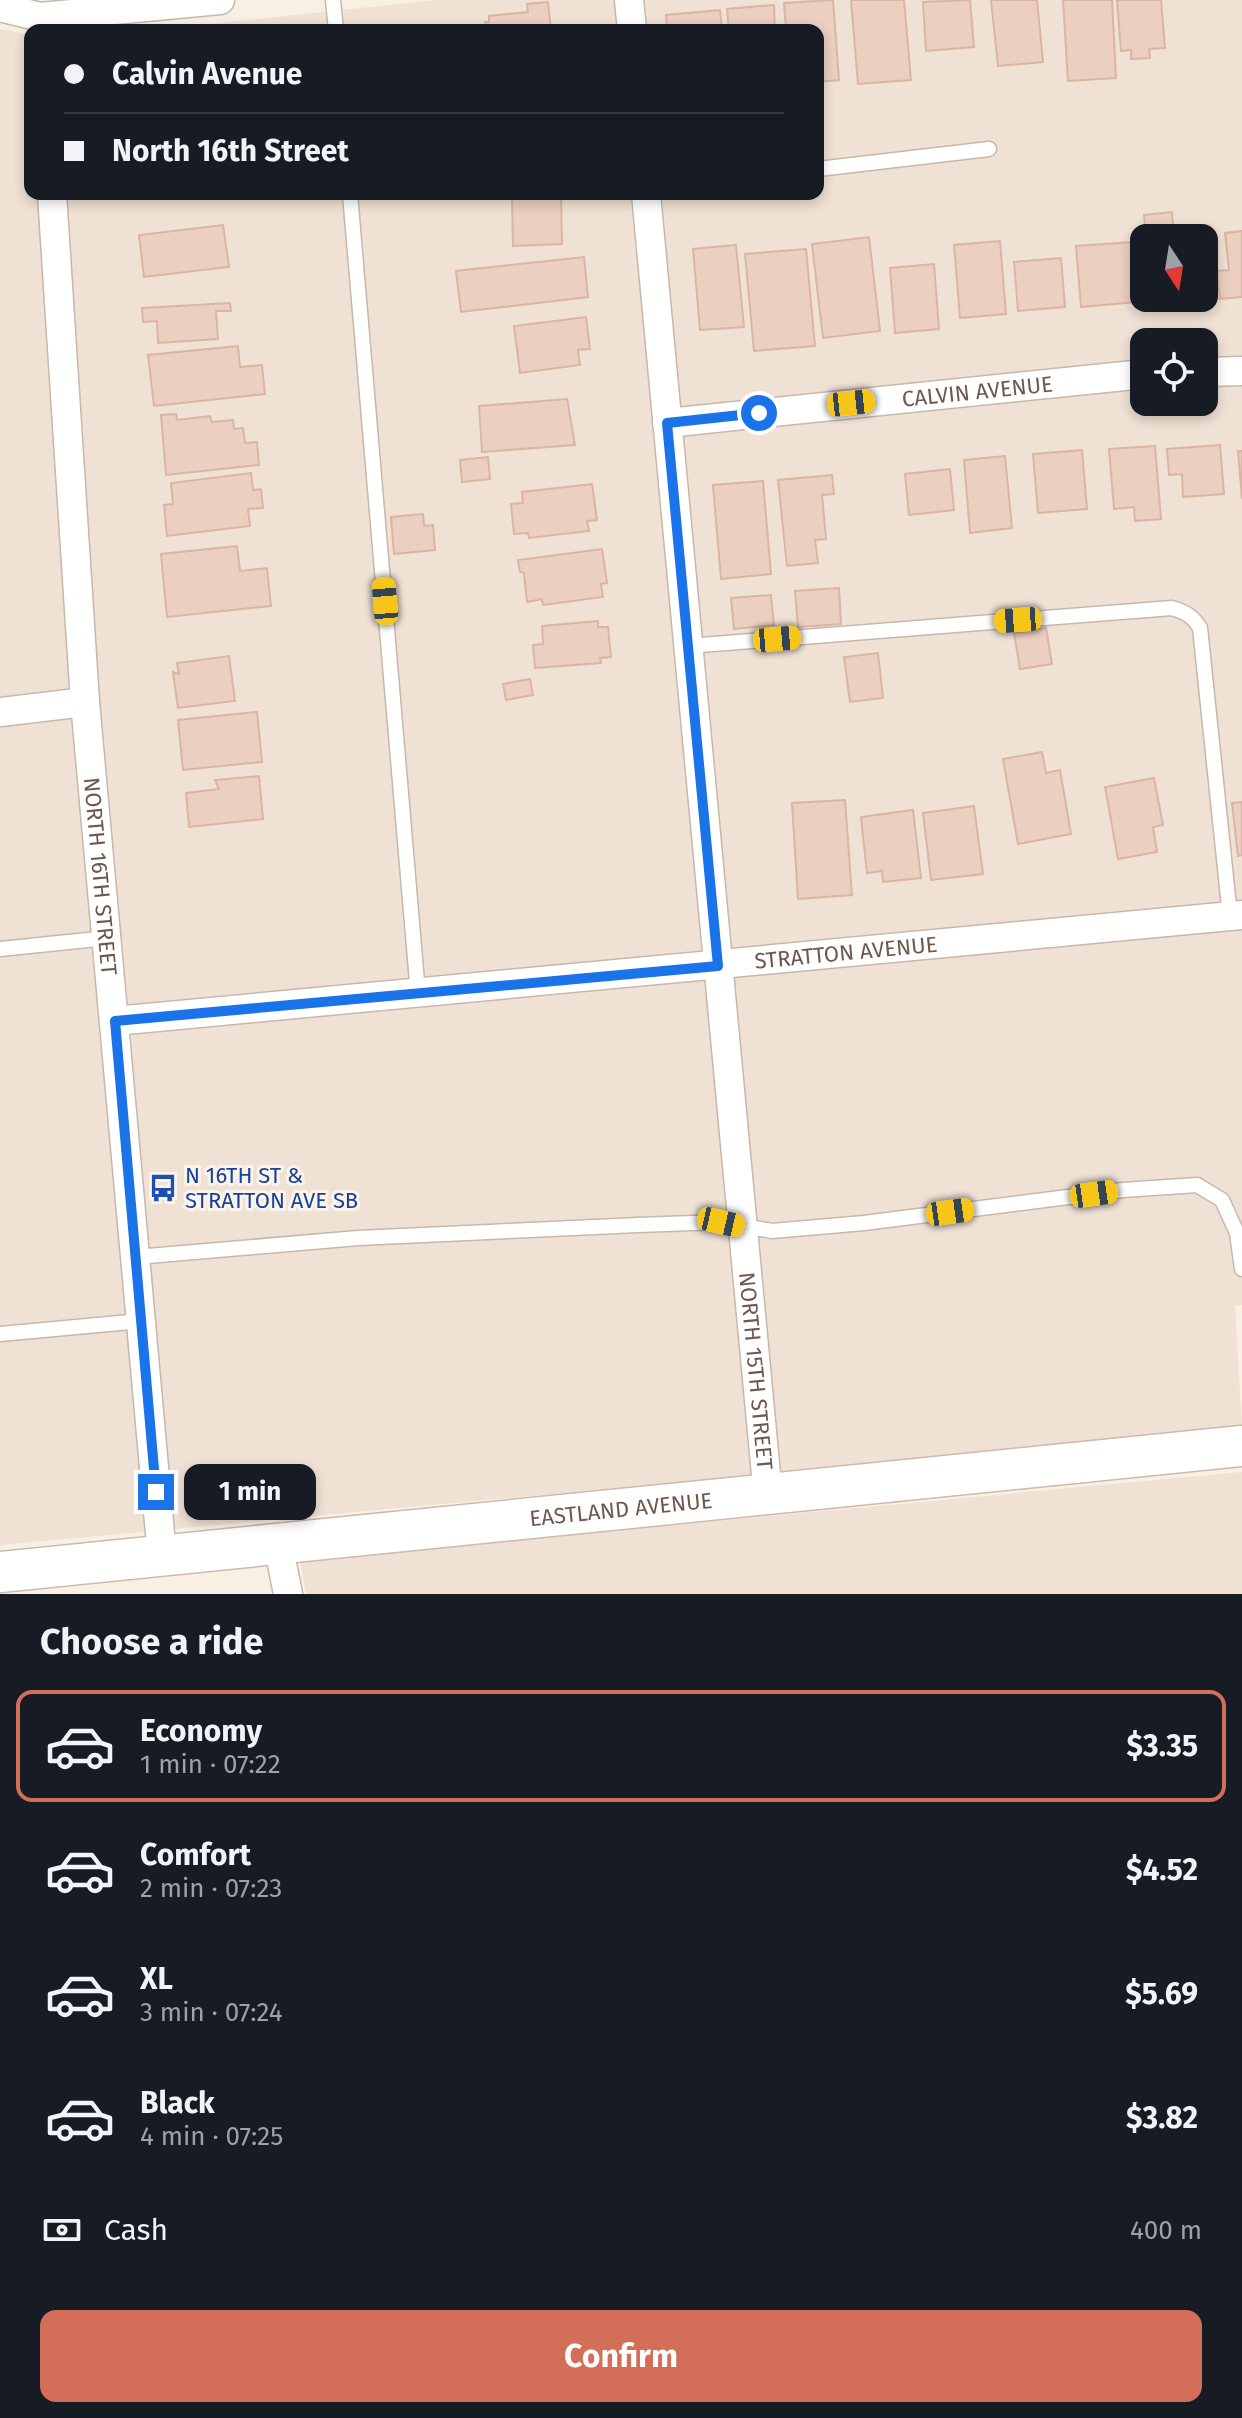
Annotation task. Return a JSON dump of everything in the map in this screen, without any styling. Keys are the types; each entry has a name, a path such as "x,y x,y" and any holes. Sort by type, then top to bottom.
{"street":[{"path":"0,7 40,16 220,0"},
{"path":"629,0 631,24"},
{"name":"NORTH 16TH STREET","path":"52,200 85,702 162,1556"},
{"name":"NORTH 15TH STREET","path":"647,200 768,1496"},
{"path":"1218,372 1242,371"},
{"name":"CALVIN AVENUE","path":"667,423 1130,375"},
{"path":"0,712 85,702"},
{"name":"STRATTON AVENUE","path":"115,1021 1236,916"},
{"name":"EASTLAND AVENUE","path":"0,1572 1242,1446"},
{"path":"278,1544 288,1594"}],"lane":[{"path":"333,0 335,24"},
{"path":"824,168 989,149"},
{"path":"351,200 418,994"},
{"path":"688,646 1172,608 1184,611 1194,618 1200,628 1236,916"},
{"path":"0,949 107,938"},
{"path":"136,1257 389,1237 712,1222 772,1231 864,1223 1123,1190 1197,1185 1222,1200 1237,1233 1242,1269"},
{"path":"0,1334 141,1321"}],"shaded area":[{"path":"436,0 1242,0 1242,1305 1235,1306 1242,1430 0,1545 0,29 24,34 24,200 824,200 824,24 208,24"},
{"path":"1242,1472 1242,1594 306,1594 300,1560"}],"building":[{"path":"833,0 839,80 824,81 824,24 786,24 784,3"},
{"path":"851,0 904,0 911,80 858,84"},
{"path":"970,0 974,47 926,51 923,2"},
{"path":"991,0 1037,0 1043,62 998,66"},
{"path":"1063,0 1112,0 1116,78 1068,81"},
{"path":"1117,0 1161,0 1165,48 1149,49 1150,58 1131,59 1131,50 1121,51"},
{"path":"548,2 550,24 485,24 489,22 489,16 528,12 527,4"},
{"path":"774,5 775,24 728,24 727,9"},
{"path":"720,10 721,24 667,24 666,15"},
{"path":"512,200 561,200 562,244 513,246"},
{"path":"1172,212 1173,224 1145,224 1144,215"},
{"path":"223,225 229,267 144,277 139,235"},
{"path":"1242,231 1242,297 1220,299 1218,271 1229,270 1225,233"},
{"path":"869,237 880,331 823,338 812,244"},
{"path":"1000,241 1006,314 960,318 954,245"},
{"path":"1130,242 1130,303 1081,307 1076,246"},
{"path":"736,245 744,327 700,330 693,249"},
{"path":"806,249 815,346 754,351 745,254"},
{"path":"584,257 588,297 461,312 456,271"},
{"path":"1061,258 1065,307 1018,311 1014,262"},
{"path":"934,264 939,329 895,333 890,268"},
{"path":"230,303 231,311 216,311 218,339 158,343 157,321 143,322 142,308"},
{"path":"586,317 590,349 578,350 580,365 520,373 514,326"},
{"path":"238,346 240,367 262,365 265,394 154,406 148,355"},
{"path":"567,399 575,445 482,452 479,406"},
{"path":"176,414 177,420 210,416 212,422 233,420 234,429 243,428 245,443 257,442 259,465 166,475 161,415"},
{"path":"1220,445 1224,494 1183,497 1182,474 1169,475 1167,449"},
{"path":"1155,446 1161,519 1135,521 1134,507 1114,509 1109,449"},
{"path":"1082,450 1087,509 1038,513 1033,454"},
{"path":"1238,451 1242,451 1242,499"},
{"path":"1005,456 1012,528 970,533 964,460"},
{"path":"488,457 490,479 462,482 460,460"},
{"path":"950,469 954,510 909,515 905,474"},
{"path":"251,473 253,490 261,489 263,508 248,509 250,526 167,536 164,505 173,504 171,483"},
{"path":"832,475 834,494 822,495 826,539 815,540 818,563 787,566 778,480"},
{"path":"763,481 771,574 721,579 713,485"},
{"path":"592,484 597,520 587,521 589,531 529,538 528,533 514,534 511,504 523,503 522,492"},
{"path":"423,514 424,526 433,525 435,550 394,554 391,517"},
{"path":"237,546 240,571 267,568 271,606 167,617 161,554"},
{"path":"602,549 607,583 601,584 603,597 543,605 542,599 527,602 524,573 520,572 518,560"},
{"path":"839,588 841,624 798,627 795,591"},
{"path":"771,595 774,625 734,629 731,598"},
{"path":"598,621 598,627 608,627 611,657 600,658 601,663 535,668 533,645 543,644 542,626"},
{"path":"1046,628 1052,664 1020,669 1014,633"},
{"path":"878,653 883,698 850,702 844,657"},
{"path":"229,656 235,701 178,708 173,672 179,674 177,663"},
{"path":"530,679 533,695 506,700 503,684"},
{"path":"257,712 262,762 183,770 178,720"},
{"path":"1042,752 1046,773 1060,770 1071,834 1018,844 1003,759"},
{"path":"259,776 263,819 189,827 186,793 219,789 215,780"},
{"path":"1154,778 1163,825 1153,827 1157,852 1118,859 1105,787"},
{"path":"845,800 852,895 798,899 792,803"},
{"path":"1242,802 1242,855 1238,856 1232,803"},
{"path":"974,806 983,874 931,880 923,813"},
{"path":"913,810 921,878 883,882 882,871 867,873 861,817"}],"place":[{"name":"N 16TH ST & STRATTON AVE SB","path":"163,1188"}],"route":[{"path":"156,1492 115,1021 718,966 667,423 759,413"}]}
